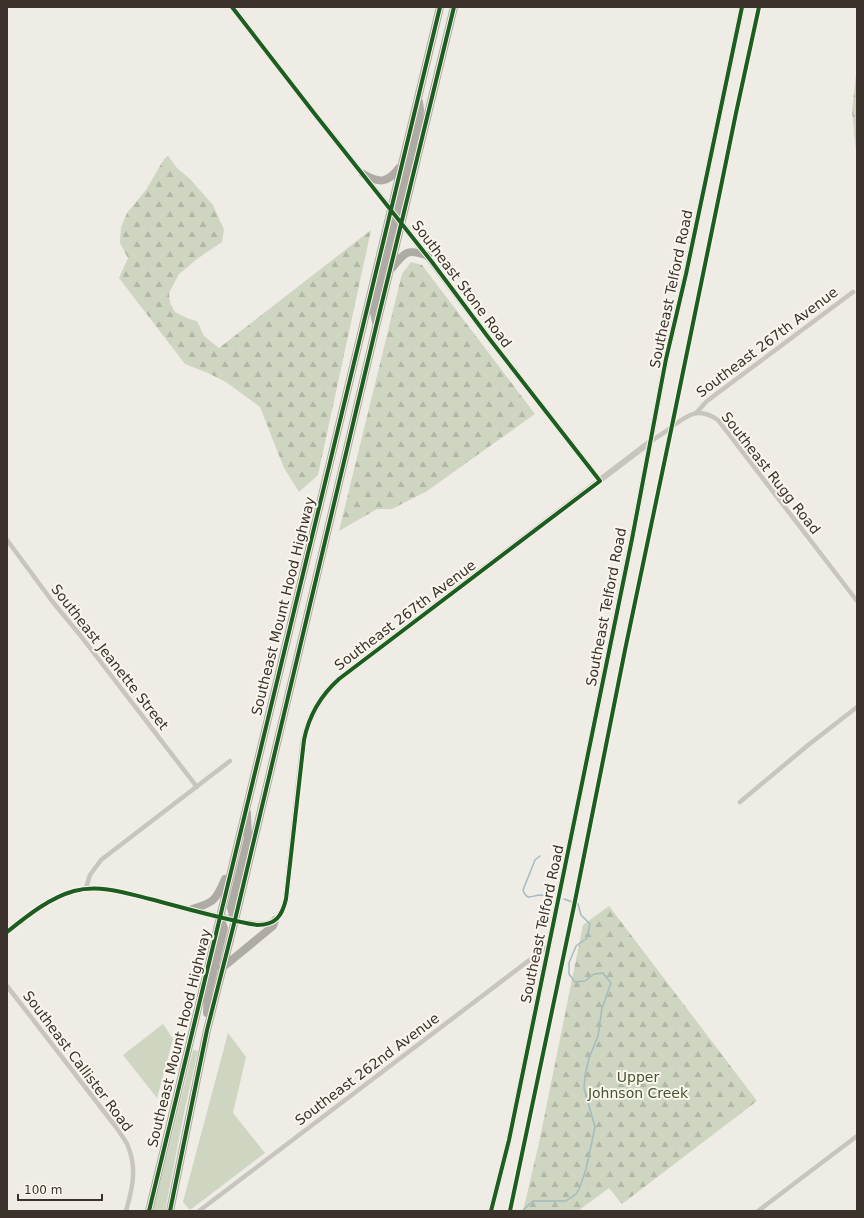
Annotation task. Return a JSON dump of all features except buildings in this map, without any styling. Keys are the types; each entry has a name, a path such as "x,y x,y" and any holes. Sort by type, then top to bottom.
{"highway":[{"name":"Southeast Mount Hood Highway","path":"170,1211 207,1030 235,920 390,270 400,166 440,7"},
{"name":"Southeast Mount Hood Highway","path":"148,1211 247,803 396,215 454,7"},
{"path":"376,327 374,312 377,289 417,132 420,110 418,93"},
{"path":"363,174 376,180 385,180 394,175 400,166"},
{"path":"390,270 401,257 408,253 416,252 428,256"},
{"path":"235,920 231,908 248,838 247,803"},
{"path":"192,909 207,905 215,898 234,858"},
{"path":"207,1030 208,993 224,928 220,916"},
{"path":"222,968 273,926 275,920"}],"street":[{"name":"Southeast Stone Road","path":"232,7 428,256 488,337 600,481"},
{"name":"Southeast Telford Road","path":"491,1211 509,1140 628,555 666,359 686,274 742,7"},
{"name":"Southeast 267th Avenue","path":"696,412 707,401 853,292"},
{"path":"650,442 682,419 696,412"},
{"name":"Southeast Rugg Road","path":"696,412 708,414 722,424 857,601"},
{"name":"Southeast 267th Avenue","path":"275,920 284,908 286,898 304,740 308,722 324,694 339,679 650,442"},
{"name":"Southeast Jeanette Street","path":"7,540 52,601 197,787"},
{"path":"740,802 803,748 857,707"},
{"path":"86,888 90,875 101,860 230,761"},
{"path":"7,932 42,906 74,891 86,888 114,891 257,925 269,923 275,920"},
{"name":"Southeast 262nd Avenue","path":"199,1211 548,946"},
{"name":"Southeast Callister Road","path":"7,986 116,1127 129,1148 132,1162 133,1184 126,1211"},
{"path":"758,1211 857,1136"}],"green space":[{"path":"857,65 857,161 852,111"},
{"path":"168,156 177,168 190,179 213,205 224,230 222,242 197,259 179,274 169,293 170,303 175,312 197,321 204,336 219,348 371,230 318,475 299,492 284,468 260,407 226,382 185,364 119,278 128,258 120,243 121,227 127,213 146,190 164,159"},
{"path":"411,262 422,265 535,414 427,491 392,509 377,509 339,531 402,274"},
{"name":"Upper Johnson Creek","path":"609,906 757,1101 622,1204 609,1188 578,1211 523,1211 539,1143 583,925"},
{"path":"163,1024 173,1039 157,1098 123,1055"},
{"path":"228,1033 246,1057 233,1113 265,1153 190,1210 183,1202"},
{"path":"193,1050 198,1051 165,1211 153,1211"}],"waterway":[{"path":"540,856 535,860 523,890 528,897 539,895 552,897"},
{"path":"522,1211 533,1201 566,1201 576,1194 586,1169 595,1127 584,1088 585,1076 589,1058 598,1036 602,1008 611,983 603,973 594,974 585,981 575,982 569,974 569,963 576,946 587,938 590,924 581,915 578,904 564,899"}],"cycle path":[{"path":"7,932 39,908 56,898 74,891 93,888 122,892 244,923 264,925 277,918 280,915 286,899 304,740 312,714 326,692 339,679 600,481 488,337 432,262 232,7"},
{"path":"149,1211 440,7"},
{"path":"170,1211 207,1030 235,920 376,327 454,7"},
{"path":"491,1211 509,1140 632,539 666,359 686,274 742,7"},
{"path":"510,1211 759,7"}]}
